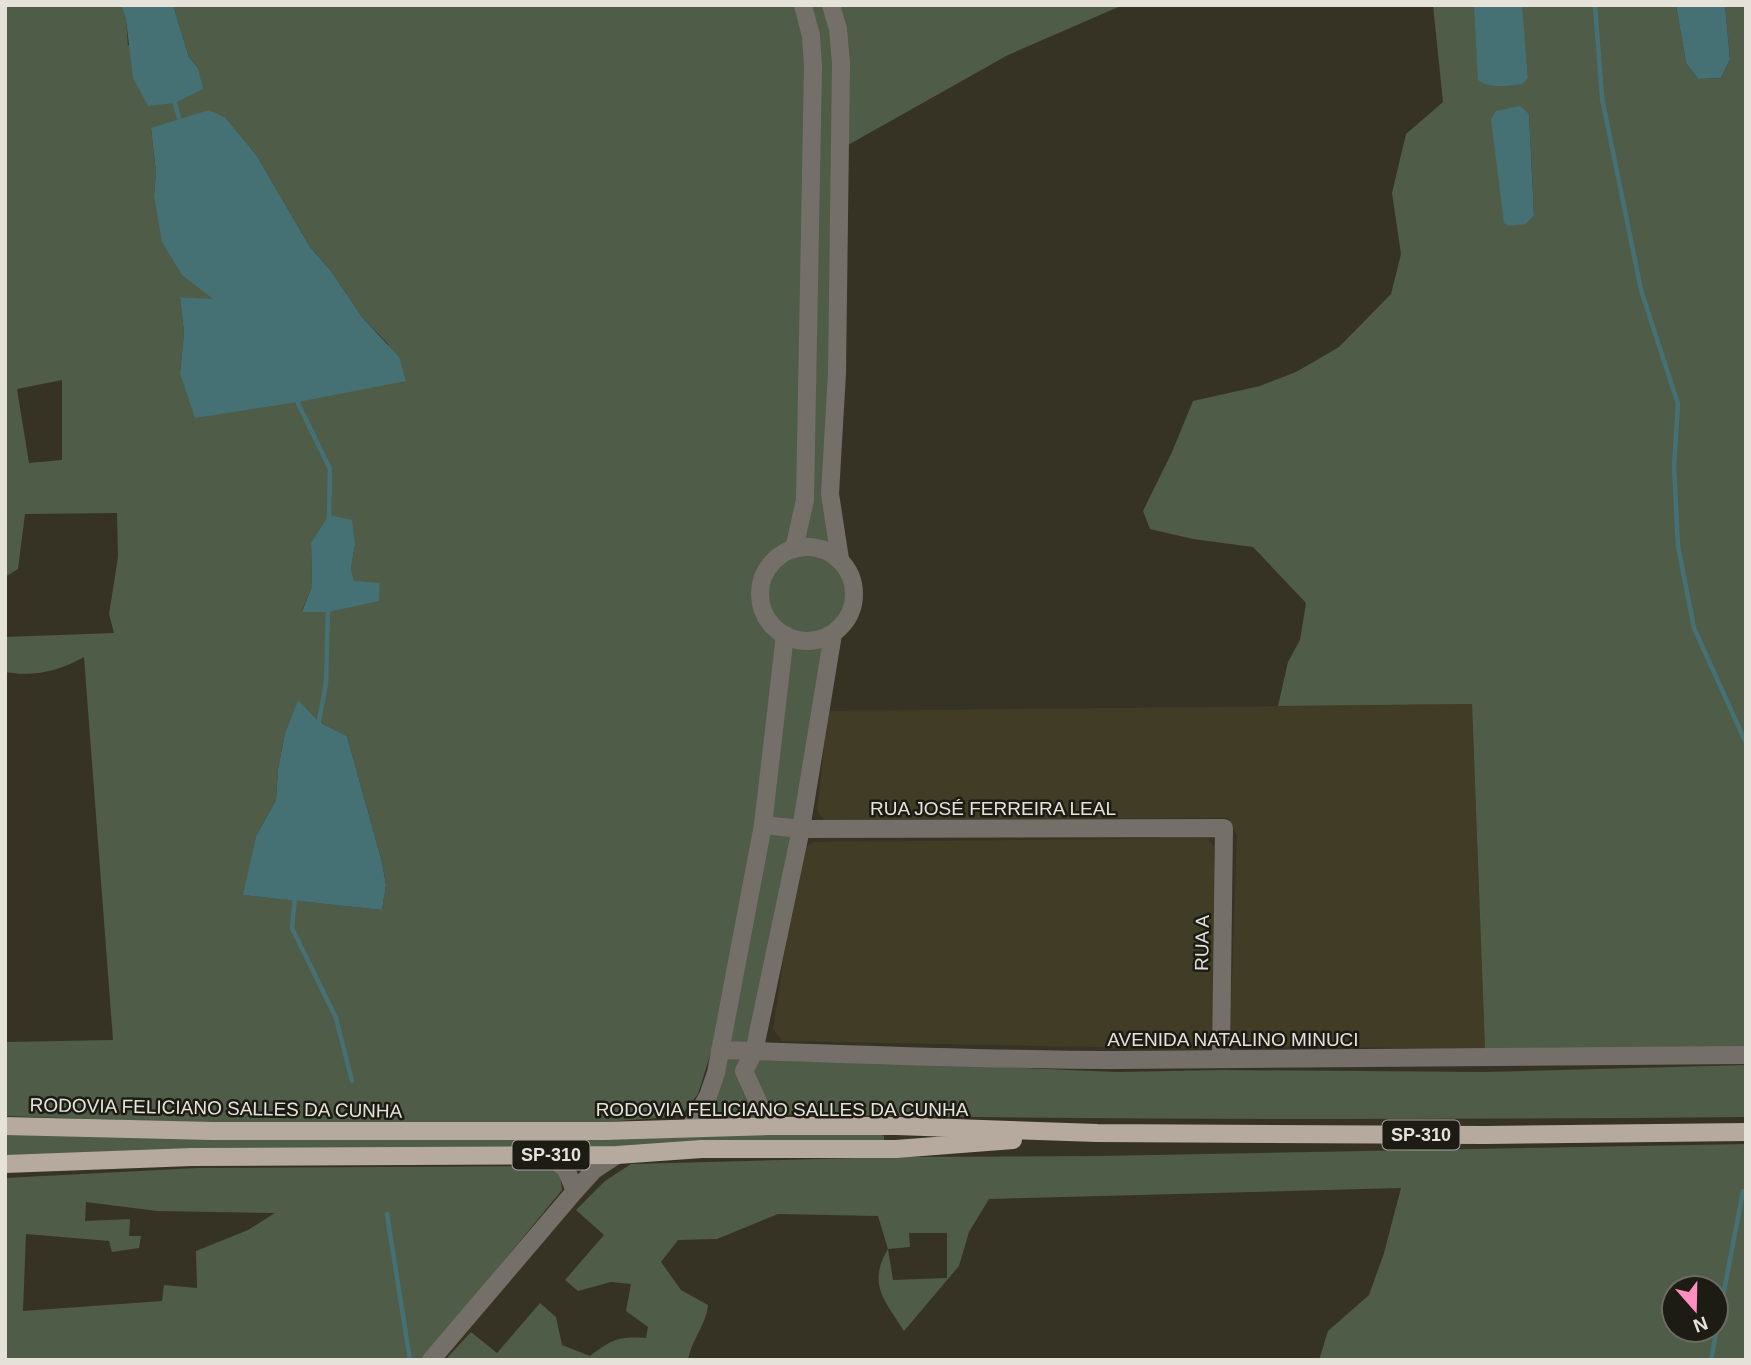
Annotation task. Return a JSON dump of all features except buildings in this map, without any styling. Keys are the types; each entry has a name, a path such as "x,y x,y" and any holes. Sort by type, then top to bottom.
{"main road":[{"name":"RODOVIA FELICIANO SALLES DA CUNHA","path":"5,1126 212,1131 604,1131 769,1126 897,1126 1097,1133"},
{"name":"SP-310","path":"1097,1133 1484,1135 1746,1132"},
{"name":"RODOVIA FELICIANO SALLES DA CUNHA","path":"5,1164 192,1157 617,1154 702,1149 896,1149 1097,1133"}],"street":[{"path":"793,549 805,500 810,251 813,66 811,36 803,5"},
{"path":"831,5 838,29 841,63 837,373 830,494 840,559"},
{"path":"818,548 840,559 848,569 855,592 849,616 833,634 809,641 785,635 767,619 760,596 766,572 782,554 793,549 818,548"},
{"path":"769,1126 744,1071 754,1052 801,829 833,634"},
{"path":"690,1128 708,1096 716,1073 763,825 785,635"},
{"name":"RUA JOSÉ FERREIRA LEAL","path":"763,825 801,829 1224,828"},
{"name":"RUA A","path":"1221,1058 1224,828"},
{"name":"AVENIDA NATALINO MINUCI","path":"720,1050 1116,1060 1455,1060 1746,1055"},
{"path":"431,1360 575,1191 594,1170 617,1154"},
{"path":"547,1155 566,1169 575,1191"}],"shaded area":[{"path":"1472,704 1485,1049 1238,1046 1230,1034 1237,835 1228,818 824,820 817,810 828,711"},
{"path":"1208,838 1214,848 1215,1040 1203,1049 782,1041 773,1029 800,850 814,842"}],"green space":[{"path":"5,5 121,5 126,20 128,45 198,68 189,57 173,5 798,5 807,37 801,501 790,546 767,565 757,589 761,615 781,638 756,825 712,1049 698,1094 683,1113 671,1117 605,1122 206,1123 5,1116 5,1042 113,1040 84,657 46,672 5,672 5,637 114,633 109,614 118,557 117,513 25,514 18,569 5,577","holes":["226,118 257,156 310,247 331,271 362,317 389,345 180,373 184,333 180,297 214,300 154,195 156,173 151,129","62,380 62,460 29,463 17,389","311,543 355,545 351,568 354,582 302,611 312,586","298,701 319,722 347,736 382,862 386,885 382,910 244,895 256,836 276,800 278,769 285,733"]},
{"path":"806,5 828,5 835,29 831,548 821,544 800,543"},
{"path":"839,5 1123,5 1008,55 848,145"},
{"path":"1433,5 1475,5 1528,78 1521,5 1676,5 1686,63 1698,79 1721,78 1730,59 1725,5 1746,5 1746,1048 1485,1049 1472,704 1278,706 1288,662 1300,640 1306,603 1253,547 1193,539 1150,529 1143,511 1193,401 1260,386 1296,372 1339,347 1391,294 1401,254 1392,193 1406,134 1443,102","holes":["1529,114 1534,214 1526,224"]},
{"path":"808,551 832,558 844,570 851,594 844,618 832,630 808,637 784,630 772,618 765,594 772,570 784,558"},
{"path":"825,642 799,824 771,822 791,647 795,644"},
{"path":"795,831 752,1044 729,1046 765,832"},
{"path":"747,1054 762,1117 700,1119 721,1055"},
{"path":"759,1057 1117,1072 1485,1072 1746,1065 1746,1117 1259,1119 772,1114 749,1068"},
{"path":"879,1133 884,1136 884,1141 618,1149 5,1155 5,1134"},
{"path":"1746,1144 1746,1360 1319,1360 1328,1331 1369,1295 1384,1253 1401,1188 989,1199 969,1232 959,1266 904,1331 881,1292 879,1273 888,1249 878,1216 778,1214 717,1239 678,1240 661,1262 681,1290 708,1305 688,1360 445,1360 471,1332 497,1353 540,1303 556,1317 562,1345 590,1356 615,1340 646,1338 648,1327 626,1311 631,1284 611,1282 578,1291 565,1280 604,1235 576,1210 605,1181 631,1164 896,1157","holes":["909,1233 947,1233 947,1278 893,1280 888,1249 910,1247"]},
{"path":"545,1166 560,1175 562,1190 422,1360 5,1360 5,1178 197,1168","holes":["86,1202 157,1211 275,1213 248,1230 196,1251 197,1288 164,1285 162,1301 23,1311 26,1234 109,1241 112,1252 139,1248 141,1236 129,1236 130,1219 85,1221"]}],"water":[{"path":"121,5 173,5 189,57 198,68 203,89 175,103 148,106 133,78 126,20"},
{"path":"1676,5 1725,5 1730,59 1721,78 1698,79 1686,63"},
{"path":"1474,6 1522,6 1528,78 1522,84 1494,86 1478,80"},
{"path":"1520,106 1529,114 1534,215 1526,224 1509,226 1504,223 1491,119 1496,111"},
{"path":"209,110 226,118 257,156 310,247 331,271 362,317 399,357 406,381 195,418 180,373 184,333 180,297 213,299 182,275 162,242 154,195 156,173 151,128"},
{"path":"329,515 352,520 355,545 351,568 354,581 380,583 379,601 328,612 302,612 312,586 311,543"},
{"path":"298,700 319,722 347,736 382,862 386,885 382,910 243,895 256,836 276,800 278,769 285,733"}],"waterway":[{"path":"1595,5 1602,98 1641,290 1678,404 1674,466 1678,546 1694,628 1746,743"},
{"path":"174,100 181,125"},
{"path":"295,397 330,469 329,520"},
{"path":"318,726 326,683 328,609"},
{"path":"295,897 292,928 336,1018 352,1081"},
{"path":"1711,1360 1743,1191"},
{"path":"387,1214 410,1360"}]}
